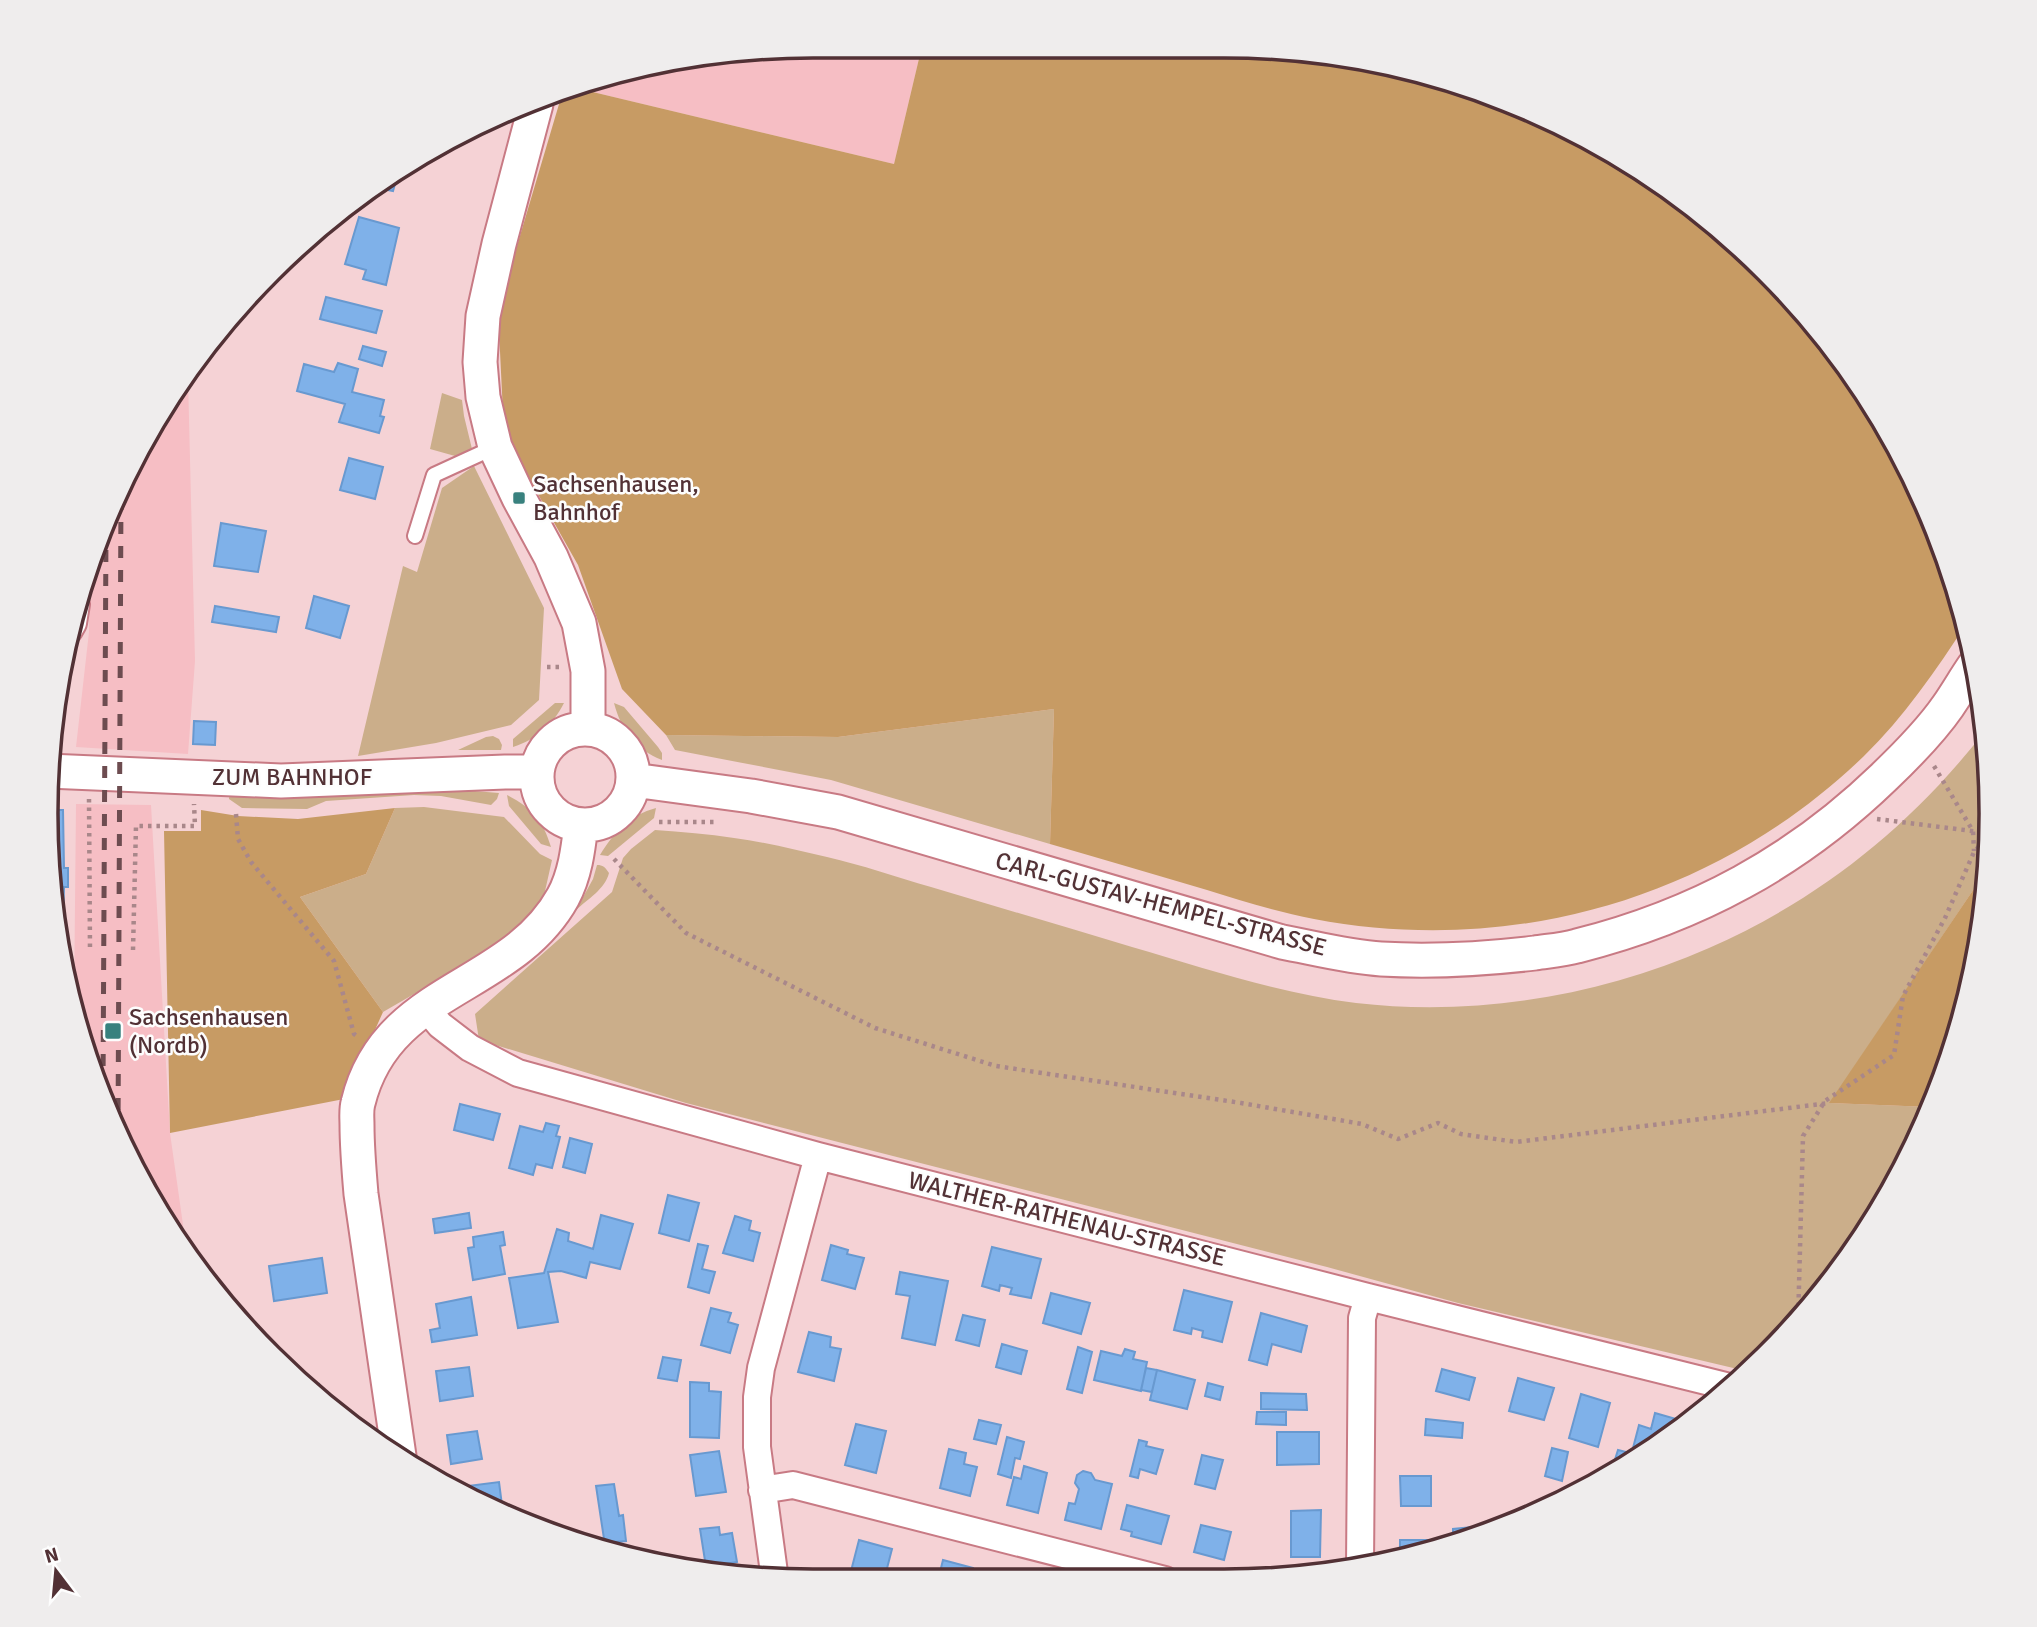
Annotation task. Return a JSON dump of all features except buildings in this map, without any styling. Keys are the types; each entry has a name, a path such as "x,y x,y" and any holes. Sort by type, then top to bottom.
{"street":[{"path":"534,111 482,316 480,362 483,397 495,447 551,557 579,623 588,671 588,729"},
{"name":"CARL-GUSTAV-HEMPEL-STRASSE","path":"633,780 662,782 838,812 1282,942 1378,959 1437,961 1503,957 1574,947 1628,931 1681,913 1748,880 1801,846 1852,808 1926,733 1948,707 1967,677"},
{"path":"588,729 602,732 615,740 625,751 633,780 622,808 610,818 596,824 581,825 568,823 548,808 537,785 537,772 548,746 573,730 588,729"},
{"name":"ZUM BAHNHOF","path":"59,771 281,781 537,772"},
{"path":"397,1444 361,1194 357,1152 357,1105 370,1069 379,1052 395,1033 425,1007 513,954 543,926 563,896 577,858 581,825"},
{"name":"WALTHER-RATHENAU-STRASSE","path":"425,1007 440,1025 470,1048 518,1073 818,1156 1719,1384"},
{"path":"773,1568 757,1447 757,1397 761,1367 818,1156"},
{"path":"1360,1557 1362,1318 1368,1297"},
{"path":"762,1490 793,1485 1123,1569"}],"lane":[{"path":"415,536 435,475 495,447"}],"path":[{"path":"547,667 561,667"},
{"path":"1924,774 1941,756"},
{"path":"1934,765 1973,831 1974,852"},
{"path":"89,798 90,950"},
{"path":"133,950 135,827 195,826 194,800"},
{"path":"1867,827 1886,810"},
{"path":"236,814 238,839 251,862 334,961 354,1034 364,1041"},
{"path":"1877,818 1979,833"},
{"path":"659,822 723,822"},
{"path":"1799,1304 1803,1136 1825,1101 1894,1055 1903,996 1945,918 1978,846"},
{"path":"614,859 686,933 875,1028 996,1066 1335,1120 1362,1125 1398,1139 1438,1123 1461,1134 1516,1142 1829,1103"}],"shaded area":[{"path":"919,58 894,164 592,92 666,72 715,64 764,59"},
{"path":"919,58 1273,59 1371,72 1466,98 1513,115 1601,159 1684,214 1722,245 1792,315 1852,394 1901,479 1922,524 1939,571 1958,637 1906,709 1864,756 1806,805 1744,847 1678,880 1609,905 1537,922 1464,930 1389,929 1314,919 1260,906 1050,844 1054,709 838,737 666,735 622,689 578,565 504,434 498,310 560,102 592,92 894,164"},
{"path":"188,389 195,661 188,754 76,747 89,632 89,601 115,524 159,436"},
{"path":"442,393 462,400 472,449 455,456 430,449"},
{"path":"474,466 544,608 539,700 511,725 436,743 358,756 403,566 417,572 442,488"},
{"path":"555,703 564,703 549,725 537,736 513,747 513,739"},
{"path":"614,703 624,707 658,747 662,760 645,751 631,738"},
{"path":"1054,709 1050,844 831,780 675,750 666,735 838,737"},
{"path":"486,737 499,739 501,750 458,750"},
{"path":"1976,742 1979,814 1976,886 1830,1103 1920,1107 1878,1191 1852,1233 1792,1312 1736,1369 1458,1303 686,1103 479,1040 475,1014 612,892 623,858 655,830 746,840 840,860 1271,987 1356,1003 1446,1007 1536,999 1625,979 1667,965 1750,929 1825,883 1860,857 1926,799"},
{"path":"424,787 499,793 491,805 441,796 414,795 326,801 307,809 242,808 229,799 230,789"},
{"path":"507,795 535,816 551,847 541,844 509,806"},
{"path":"76,804 151,805 170,1133 184,1231 159,1191 115,1103 98,1056 74,970"},
{"path":"424,807 504,817 540,854 552,860 543,900 511,938 383,1012 300,897 366,874 395,808"},
{"path":"395,808 366,874 300,897 383,1012 344,1099 170,1133 164,831 201,831 201,810 238,816 298,819"},
{"path":"656,808 654,818 608,856 600,855 624,826 638,815"},
{"path":"597,865 608,871 607,879 596,893 576,910 593,879"},
{"path":"1976,886 1965,961 1953,1009 1920,1107 1829,1103"}],"railway":[{"path":"118,1110 121,511"},
{"path":"103,1070 106,549"}],"place":[{"name":"Sachsenhausen, Bahnhof","path":"519,498"},
{"name":"Sachsenhausen (Nordb)","path":"113,1031"}]}
